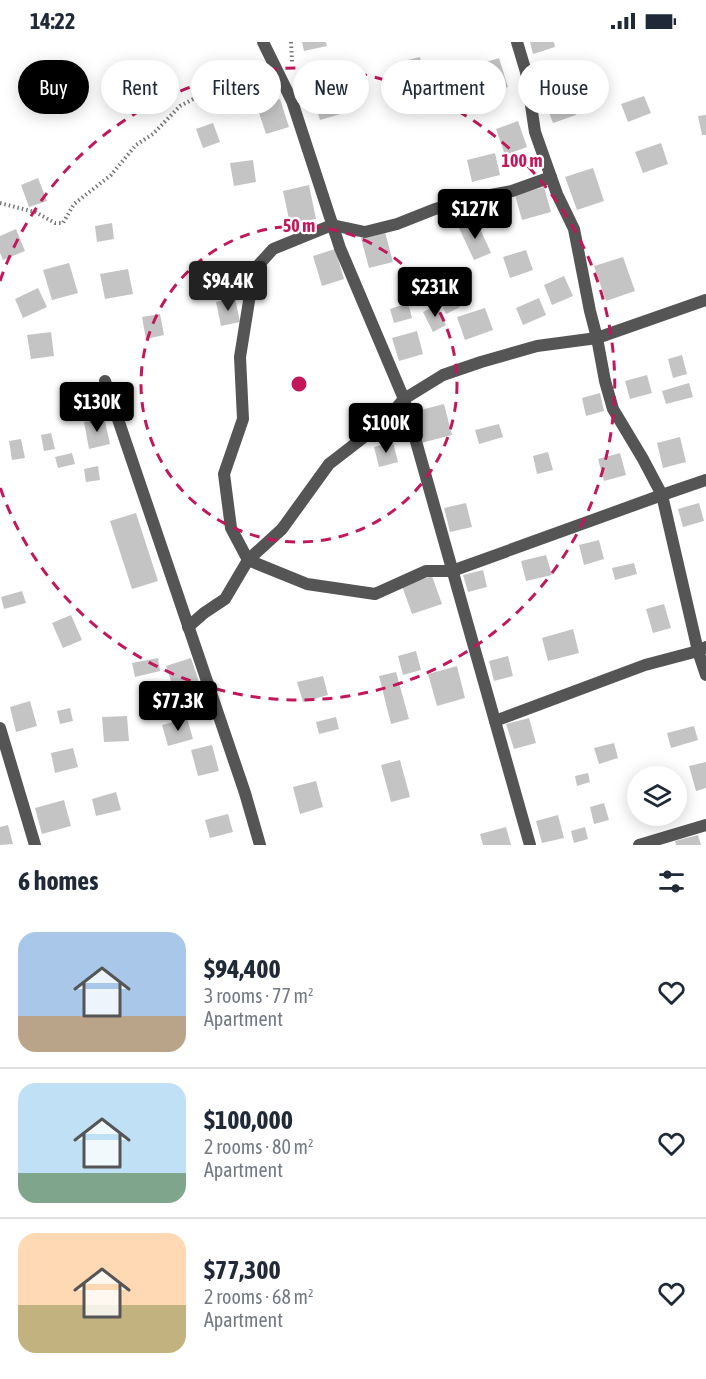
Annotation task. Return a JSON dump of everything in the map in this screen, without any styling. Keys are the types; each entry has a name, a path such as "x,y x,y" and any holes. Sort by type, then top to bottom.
{"street":[{"path":"263,42 272,60"},
{"path":"518,42 526,72 536,132 557,194 574,229 587,300 613,409 662,495 702,649 706,675"},
{"path":"281,79 292,101 340,248 404,399 530,845"},
{"path":"551,177 512,191 435,209 397,224 365,232 332,225 273,249 254,270 240,357 243,418 224,474 231,528 248,560 307,584 375,594 426,571 452,571 706,480"},
{"path":"188,627 225,599 248,560 282,529 328,464 386,420 404,399 442,375 537,346 597,338 706,300"},
{"path":"105,381 245,793 260,845"},
{"path":"495,721 645,665 702,649"},
{"path":"0,728 35,845"},
{"path":"639,845 706,825"}],"path":[{"path":"281,72 291,69 293,55 291,42"},
{"path":"0,203 35,212 55,223 63,223 74,204 111,175 136,145 153,134 180,106 191,100"}],"building":[{"path":"302,42 326,42 327,46 304,51"},
{"path":"530,42 554,42 555,47 533,54"},
{"path":"644,96 651,113 628,122 621,104"},
{"path":"281,102 289,127 266,134 259,114 281,114"},
{"path":"318,114 341,114 320,120"},
{"path":"550,114 576,114 576,115 553,123"},
{"path":"706,115 706,135 702,135 698,116"},
{"path":"518,121 527,147 505,155 496,129"},
{"path":"213,123 220,142 203,148 196,129"},
{"path":"661,143 668,164 643,173 635,152"},
{"path":"495,153 500,175 472,182 467,160"},
{"path":"253,160 256,182 234,186 230,163"},
{"path":"593,168 604,201 577,210 565,177"},
{"path":"38,178 47,201 29,207 21,185"},
{"path":"309,185 316,219 290,224 283,191"},
{"path":"544,187 551,212 522,220 515,195"},
{"path":"476,220 491,253 474,260 459,228"},
{"path":"112,223 114,239 97,242 95,226"},
{"path":"16,229 25,251 3,260 0,253 0,236"},
{"path":"385,232 393,262 369,268 361,238"},
{"path":"335,249 344,279 322,286 313,256"},
{"path":"526,250 533,270 510,278 503,257"},
{"path":"623,257 635,291 606,301 594,266"},
{"path":"69,263 78,293 52,300 43,270"},
{"path":"128,269 133,294 105,299 100,274"},
{"path":"564,276 573,296 552,305 544,285"},
{"path":"38,288 47,307 23,318 15,299"},
{"path":"452,289 460,307 446,314 437,296"},
{"path":"235,298 240,322 221,326 216,302"},
{"path":"539,298 546,315 523,325 516,308"},
{"path":"408,303 412,318 394,323 390,309"},
{"path":"437,305 446,325 433,332 423,312"},
{"path":"485,308 493,330 465,340 457,317"},
{"path":"160,314 164,335 146,339 142,317"},
{"path":"417,331 423,354 399,361 392,338"},
{"path":"51,332 54,356 31,359 27,335"},
{"path":"682,355 687,374 673,378 668,359"},
{"path":"647,375 652,393 630,399 625,381"},
{"path":"689,383 693,397 666,404 662,391"},
{"path":"600,393 604,411 586,416 582,398"},
{"path":"444,404 452,435 421,443 413,412"},
{"path":"104,417 110,444 89,449 84,422"},
{"path":"499,424 503,437 479,444 475,430"},
{"path":"51,433 55,449 44,451 41,435"},
{"path":"680,437 686,462 663,468 657,443"},
{"path":"21,439 25,458 12,460 9,441"},
{"path":"393,442 398,462 379,467 374,447"},
{"path":"548,452 553,470 537,474 533,456"},
{"path":"72,453 75,464 58,468 55,457"},
{"path":"620,453 626,475 604,481 598,459"},
{"path":"98,466 100,480 86,482 84,469"},
{"path":"466,503 472,527 450,532 444,508"},
{"path":"699,503 704,521 683,527 678,509"},
{"path":"136,513 158,581 132,589 110,521"},
{"path":"599,540 604,559 584,565 579,545"},
{"path":"546,555 552,575 526,581 521,561"},
{"path":"634,563 637,574 615,580 612,568"},
{"path":"483,570 487,587 468,592 463,575"},
{"path":"432,576 442,604 412,614 402,586"},
{"path":"22,591 26,603 4,609 1,597"},
{"path":"664,604 671,628 653,633 646,609"},
{"path":"71,615 82,640 63,648 52,623"},
{"path":"573,629 579,653 548,661 542,638"},
{"path":"416,651 421,670 403,675 398,656"},
{"path":"508,656 513,676 494,681 489,661"},
{"path":"158,658 160,671 135,677 132,663"},
{"path":"191,658 201,688 176,696 166,666"},
{"path":"457,666 465,698 437,706 428,674"},
{"path":"396,672 409,719 391,724 379,676"},
{"path":"323,676 328,695 303,702 297,682"},
{"path":"30,701 37,726 16,732 10,707"},
{"path":"70,708 73,721 60,724 57,711"},
{"path":"127,716 129,741 104,742 102,717"},
{"path":"336,717 339,729 319,734 316,722"},
{"path":"187,718 193,739 168,746 162,725"},
{"path":"529,718 536,743 514,749 506,724"},
{"path":"694,726 698,740 671,748 667,733"},
{"path":"614,743 618,758 599,764 594,748"},
{"path":"212,745 219,771 198,776 191,750"},
{"path":"73,748 78,767 55,773 51,753"},
{"path":"400,760 410,797 391,802 381,765"},
{"path":"706,762 706,788 696,791 689,766"},
{"path":"588,773 590,782 577,786 575,776"},
{"path":"316,781 323,807 300,814 293,787"},
{"path":"116,792 121,810 96,816 92,799"},
{"path":"64,800 71,826 42,834 35,808"},
{"path":"604,803 609,820 594,824 590,807"},
{"path":"228,814 233,832 210,838 205,820"},
{"path":"558,815 564,838 542,843 536,821"},
{"path":"8,825 13,844 0,845 0,827"},
{"path":"506,827 511,845 483,845 480,834"},
{"path":"585,827 588,839 574,843 571,831"},
{"path":"698,835 701,845 676,845 675,841"}]}
